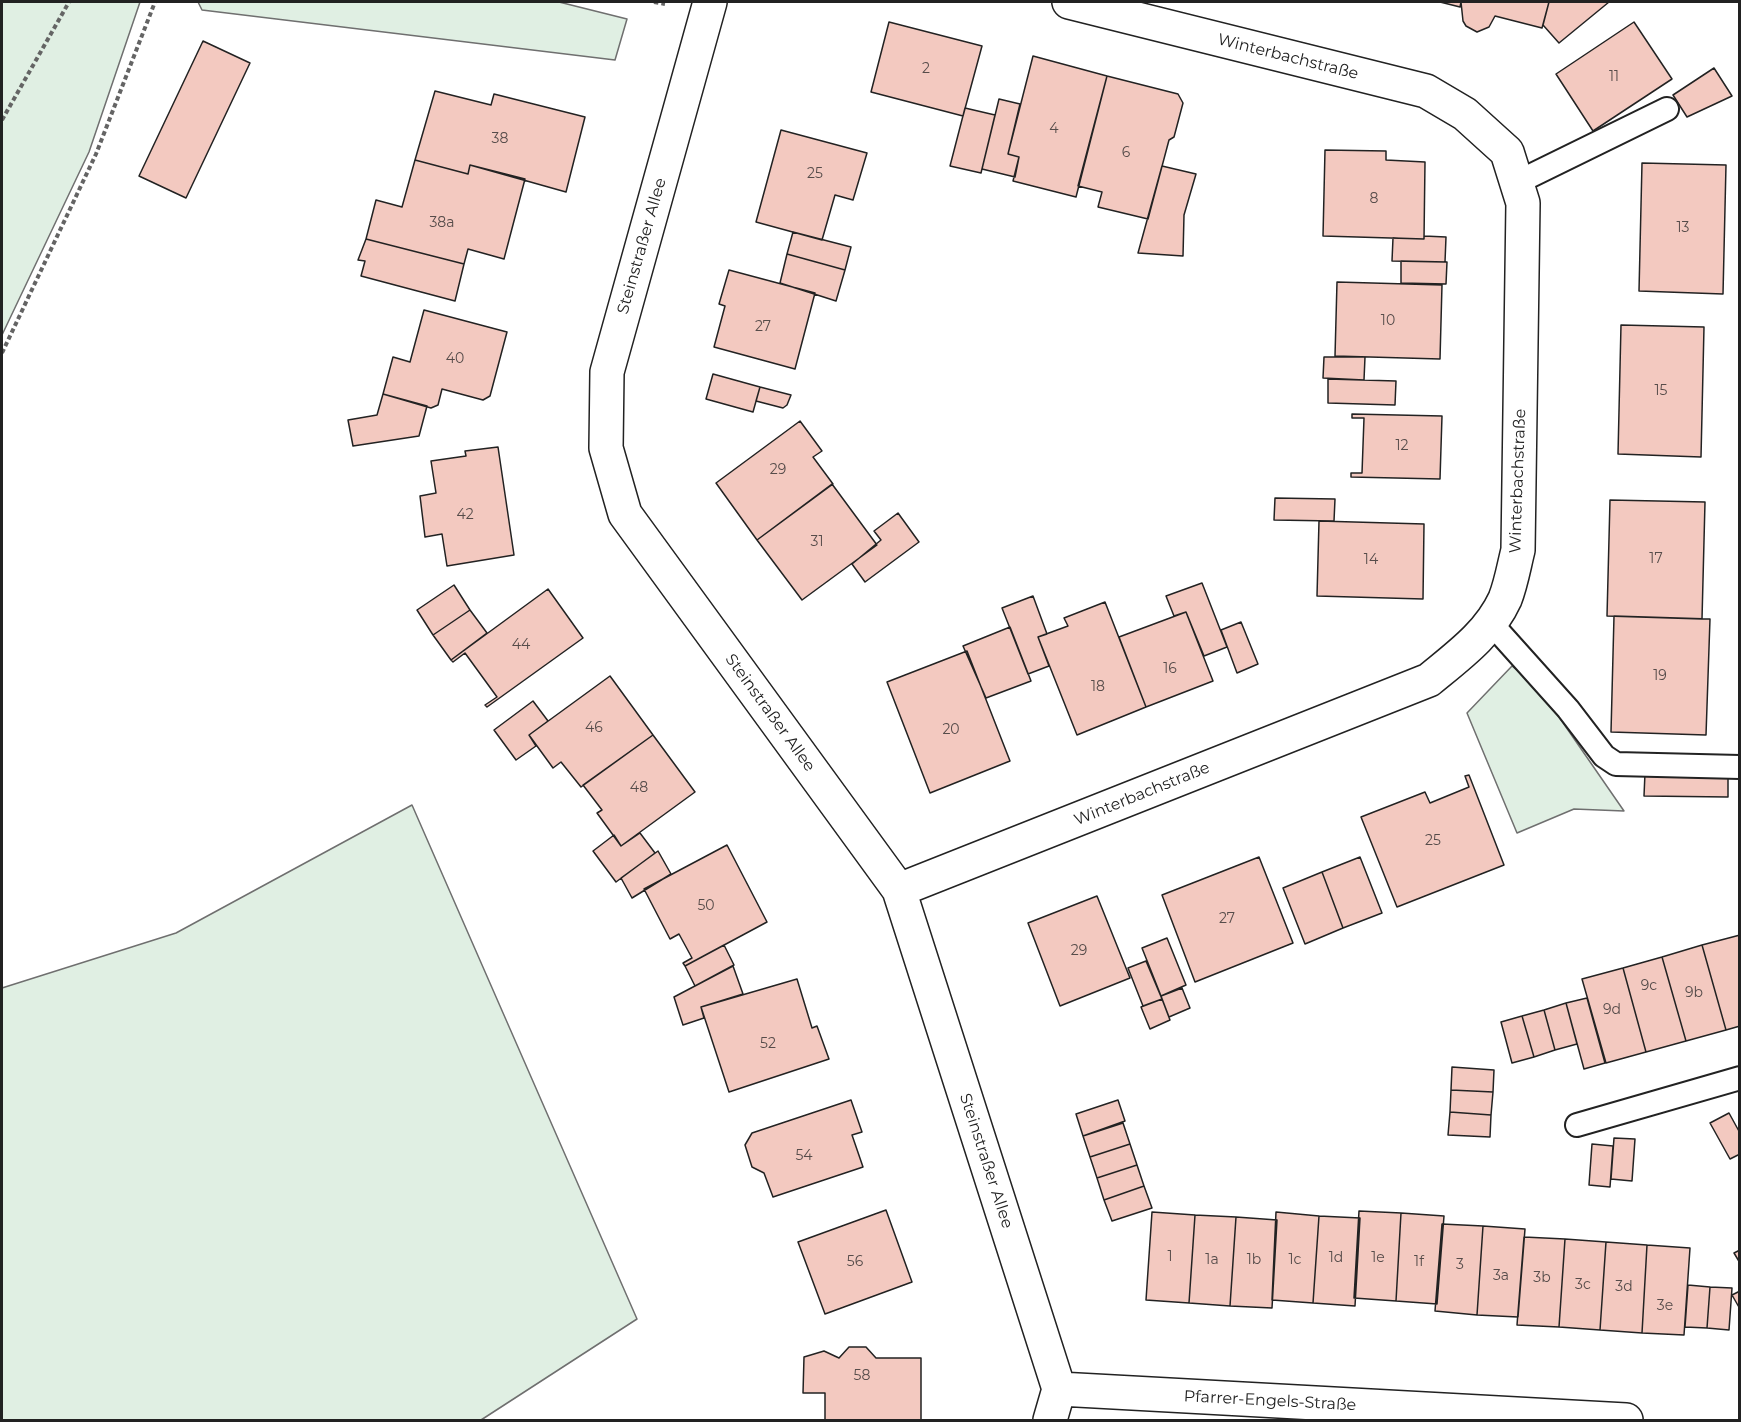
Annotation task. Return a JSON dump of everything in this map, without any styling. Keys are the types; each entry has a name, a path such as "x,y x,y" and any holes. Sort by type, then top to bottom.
{"street":[{"name":"Steinstraßer Allee","path":"710,2 606,372 606,448 625,514 899,890 1059,1389"},
{"name":"Winterbachstraße","path":"899,890 1430,680 1477,640 1490,622 1504,599 1518,550 1523,203 1506,152 1465,114 1426,92 1069,2"},
{"path":"1050,1420 1059,1389"},
{"name":"Pfarrer-Engels-Straße","path":"1059,1389 1626,1420"}],"lane":[{"path":"1516,183 1667,110"},
{"path":"1490,622 1568,708 1604,756 1616,764 1740,767"},
{"path":"1577,1125 1740,1078"}],"path":[{"path":"2,120 69,2"},
{"path":"2,353 96,154 155,2"}],"green space":[{"path":"2,2 140,2 89,152 2,335"},
{"path":"198,2 559,2 627,19 615,60 202,10"},
{"path":"1512,666 1539,688 1624,811 1574,809 1517,833 1467,713"},
{"path":"412,805 637,1319 481,1420 2,1420 2,988 176,933"}],"building":[{"path":"1440,2 1461,2 1460,7"},
{"path":"1461,2 1549,2 1542,28 1495,16 1489,27 1477,32 1466,26 1463,21"},
{"path":"1549,2 1609,2 1559,43 1543,25"},
{"path":"889,22 982,46 963,116 871,92"},
{"path":"1634,22 1672,79 1593,131 1556,74"},
{"path":"203,41 250,63 186,198 139,176"},
{"path":"1033,56 1107,76 1076,197 1013,181 1019,157 1008,154"},
{"path":"1714,68 1732,96 1687,117 1673,95"},
{"path":"1107,76 1178,94 1183,103 1174,137 1169,140 1148,219 1098,207 1102,192 1078,186"},
{"path":"435,91 491,105 494,94 585,117 566,192 470,165 468,174 415,160"},
{"path":"999,99 1020,104 1008,154 1019,157 1015,177 982,169"},
{"path":"965,108 995,115 981,173 950,166"},
{"path":"781,130 867,153 853,200 835,195 822,240 756,222"},
{"path":"1325,150 1386,151 1386,160 1425,162 1424,239 1323,236"},
{"path":"415,160 468,174 470,165 525,179 504,259 468,249 464,264 366,239 376,200 402,207"},
{"path":"1642,163 1726,165 1723,294 1639,291"},
{"path":"1162,166 1196,174 1184,215 1183,256 1138,253"},
{"path":"793,232 851,247 845,270 787,254"},
{"path":"1424,236 1446,237 1445,262 1392,261 1393,238 1424,239"},
{"path":"366,239 464,264 455,301 361,276 365,261 358,260"},
{"path":"787,254 845,270 836,301 780,283"},
{"path":"1401,261 1447,262 1446,284 1401,283"},
{"path":"729,270 815,293 795,369 714,347 725,306 719,304"},
{"path":"1337,282 1442,285 1440,359 1335,356"},
{"path":"424,310 507,332 490,396 483,400 442,389 438,405 431,408 383,394 393,357 410,362"},
{"path":"1621,325 1704,327 1701,457 1618,454"},
{"path":"1324,357 1365,357 1364,380 1323,378"},
{"path":"713,374 760,387 753,412 706,399"},
{"path":"1328,379 1396,381 1395,405 1328,403"},
{"path":"760,387 791,395 787,405 783,408 756,401"},
{"path":"383,394 427,406 419,436 353,446 348,420 377,415"},
{"path":"1352,414 1442,416 1440,479 1351,477 1351,473 1362,473 1364,418 1352,418"},
{"path":"800,421 822,451 813,457 833,484 757,540 716,483"},
{"path":"498,447 514,555 447,566 442,534 425,537 420,496 436,493 431,461 466,456 465,451"},
{"path":"832,484 877,545 802,600 757,540"},
{"path":"1275,498 1335,499 1334,521 1274,520"},
{"path":"1610,500 1705,502 1702,619 1607,616"},
{"path":"898,513 919,542 865,582 852,564 881,540 874,531"},
{"path":"1319,521 1424,524 1423,599 1317,596"},
{"path":"1202,583 1227,647 1204,656 1186,612 1174,616 1166,596"},
{"path":"454,585 470,610 433,635 417,610"},
{"path":"548,589 583,638 487,707 485,705 497,697 465,653 453,662 451,660"},
{"path":"1033,596 1047,634 1038,637 1049,666 1028,674 1002,608"},
{"path":"1105,602 1146,707 1077,735 1038,637 1068,626 1064,618"},
{"path":"470,610 487,633 451,660 433,635"},
{"path":"1186,612 1213,681 1146,707 1119,637"},
{"path":"1614,616 1710,619 1706,735 1611,732"},
{"path":"1241,622 1258,664 1237,673 1221,630"},
{"path":"1010,627 1031,681 986,698 963,646"},
{"path":"967,651 1010,761 930,793 887,682"},
{"path":"610,676 653,735 581,787 561,762 553,768 529,735"},
{"path":"533,701 548,721 529,735 536,746 516,760 494,730"},
{"path":"653,735 695,792 621,846 597,813 602,810 583,785"},
{"path":"1645,773 1728,775 1728,797 1644,796"},
{"path":"1469,775 1504,865 1397,907 1361,817 1425,792 1430,803 1469,787 1465,776"},
{"path":"640,833 655,853 616,882 593,851 614,835 621,846"},
{"path":"727,845 767,922 685,966 683,963 692,958 679,934 670,939 644,889"},
{"path":"658,851 671,874 632,898 621,878"},
{"path":"1259,857 1293,943 1195,982 1162,895"},
{"path":"1360,857 1382,913 1343,928 1322,872"},
{"path":"1322,872 1343,928 1305,944 1283,888"},
{"path":"1097,896 1130,978 1060,1006 1028,923"},
{"path":"1740,935 1740,1026 1726,1030 1702,945"},
{"path":"1167,938 1186,985 1161,996 1142,948"},
{"path":"724,945 734,965 695,986 685,966"},
{"path":"1702,945 1726,1030 1686,1041 1662,957"},
{"path":"1662,957 1686,1041 1646,1052 1623,968"},
{"path":"1146,961 1162,999 1143,1006 1128,968"},
{"path":"733,966 743,994 701,1007 704,1018 683,1025 674,997"},
{"path":"1623,968 1646,1052 1606,1063 1582,979"},
{"path":"797,979 812,1028 817,1026 829,1059 729,1092 701,1007"},
{"path":"1182,988 1190,1008 1169,1017 1161,996"},
{"path":"1587,998 1605,1063 1584,1069 1566,1003"},
{"path":"1162,999 1170,1020 1150,1029 1141,1007"},
{"path":"1566,1003 1577,1044 1555,1050 1544,1010"},
{"path":"1544,1010 1555,1050 1534,1057 1522,1016"},
{"path":"1522,1016 1534,1057 1512,1063 1501,1022"},
{"path":"1452,1067 1494,1070 1493,1092 1451,1090"},
{"path":"1451,1090 1493,1092 1491,1115 1450,1112"},
{"path":"851,1100 862,1132 852,1135 863,1167 773,1197 764,1173 752,1167 745,1145 752,1133"},
{"path":"1118,1100 1125,1121 1083,1136 1076,1114"},
{"path":"1450,1112 1491,1115 1490,1137 1448,1135"},
{"path":"1729,1113 1740,1133 1740,1154 1730,1159 1710,1123"},
{"path":"1123,1123 1130,1144 1090,1157 1083,1136"},
{"path":"1614,1138 1635,1139 1632,1181 1611,1179"},
{"path":"1130,1144 1137,1165 1097,1178 1090,1157"},
{"path":"1592,1144 1613,1146 1610,1187 1589,1185"},
{"path":"1137,1165 1144,1186 1104,1200 1097,1178"},
{"path":"1144,1186 1152,1208 1112,1221 1104,1200"},
{"path":"886,1210 912,1282 825,1314 798,1242"},
{"path":"1359,1211 1401,1213 1396,1301 1354,1298"},
{"path":"1152,1212 1195,1215 1189,1303 1146,1300"},
{"path":"1276,1212 1319,1216 1313,1303 1272,1300"},
{"path":"1401,1213 1444,1216 1437,1304 1396,1301"},
{"path":"1195,1215 1236,1217 1230,1306 1189,1303"},
{"path":"1319,1216 1360,1218 1355,1306 1313,1303"},
{"path":"1236,1217 1277,1220 1272,1308 1230,1306"},
{"path":"1442,1224 1483,1226 1477,1315 1435,1311"},
{"path":"1483,1226 1525,1229 1518,1317 1477,1315"},
{"path":"1524,1237 1565,1239 1559,1327 1517,1325"},
{"path":"1565,1239 1606,1242 1600,1330 1559,1327"},
{"path":"1606,1242 1647,1245 1642,1333 1600,1330"},
{"path":"1647,1245 1690,1248 1684,1335 1642,1333"},
{"path":"1740,1250 1740,1263 1734,1253"},
{"path":"1688,1285 1710,1287 1707,1328 1685,1327"},
{"path":"1710,1287 1732,1288 1729,1330 1707,1328"},
{"path":"1740,1291 1740,1309 1732,1295"},
{"path":"849,1347 866,1347 876,1358 921,1358 921,1420 825,1420 825,1393 803,1393 804,1357 824,1351 839,1358"}]}
